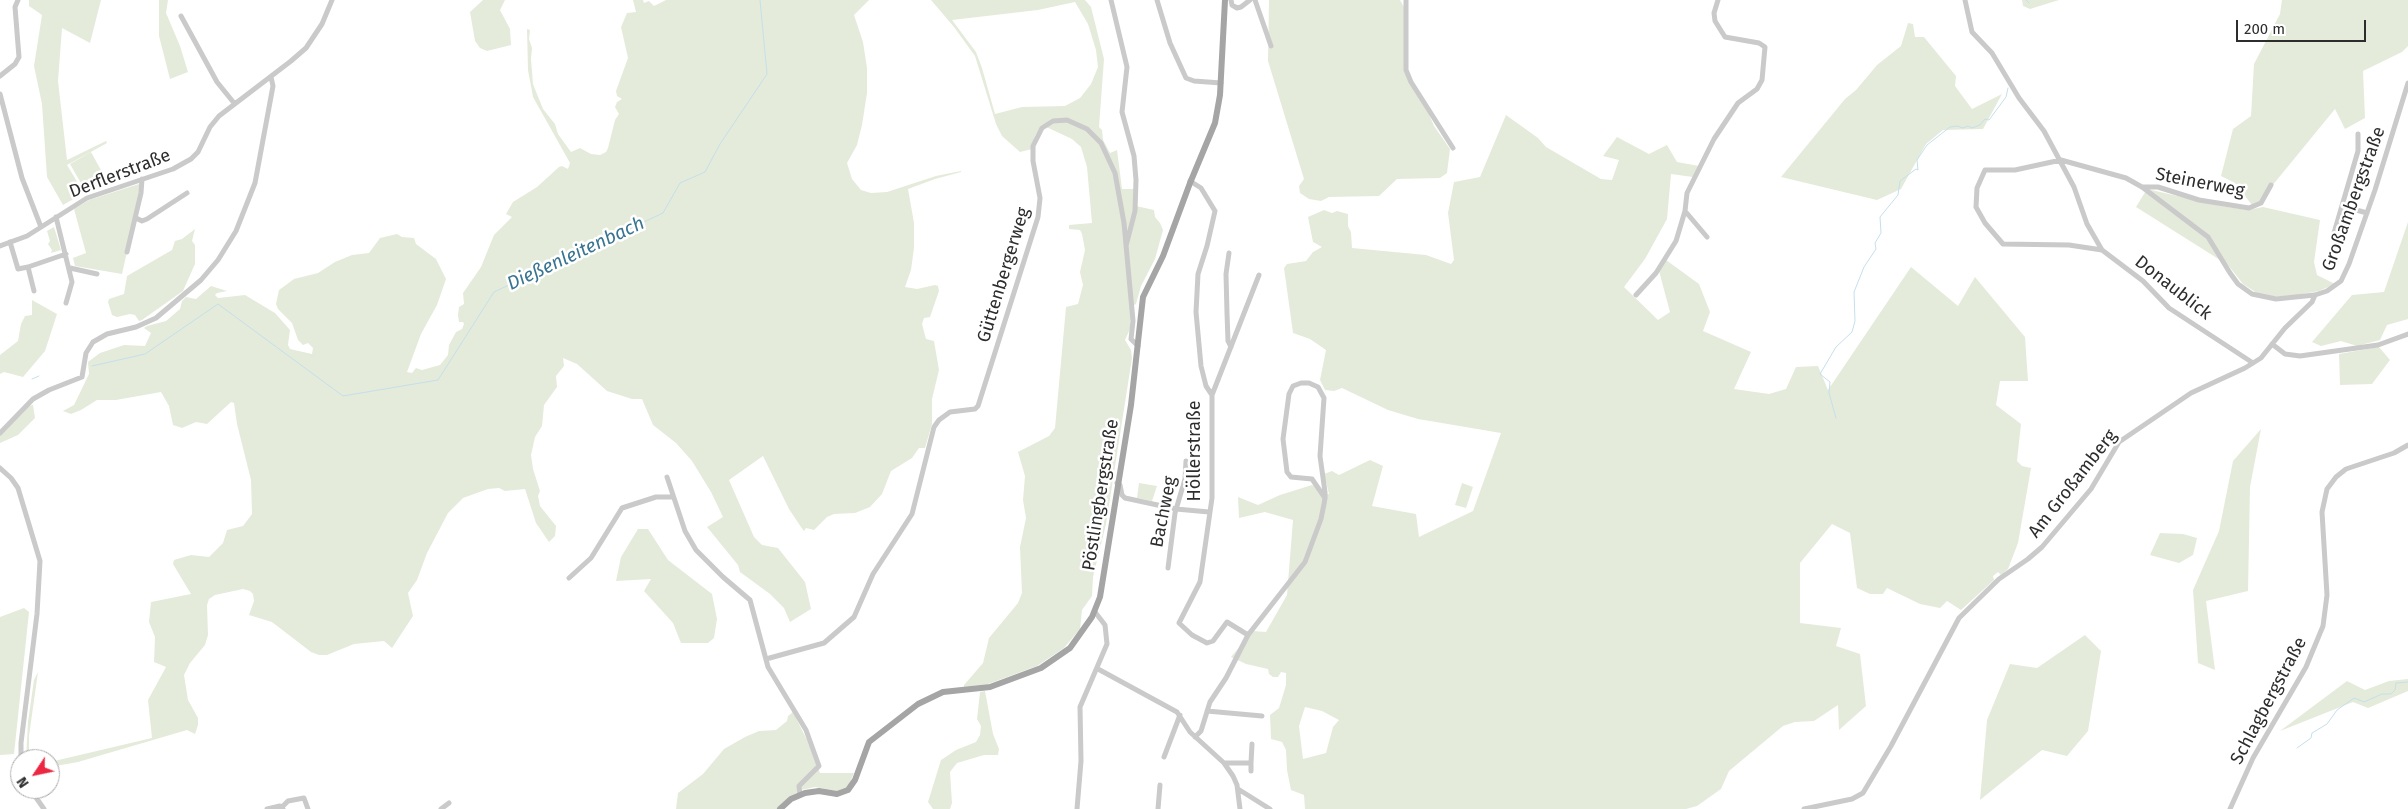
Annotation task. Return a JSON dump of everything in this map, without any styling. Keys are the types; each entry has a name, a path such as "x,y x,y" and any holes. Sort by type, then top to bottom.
{"main road":[{"name":"Pöstlingbergstraße","path":"780,809 787,802 812,791 837,794 848,790 855,780 869,742 918,704 943,692 990,687 1041,668 1070,648 1095,612 1100,597 1131,405 1144,292 1163,256 1190,181 1215,123 1225,0"}],"street":[{"path":"0,76 15,64 19,57 14,7 18,0"},
{"name":"Derflerstraße","path":"0,246 27,236 87,198 177,167 191,159 200,149 216,119 234,103 299,55 312,40 326,16 332,0"},
{"path":"1111,0 1128,67 1122,112 1134,156 1136,180 1135,211 1130,239 1126,246"},
{"path":"1157,0 1183,73 1191,81 1219,83"},
{"path":"1231,0 1232,5 1236,8 1241,8 1250,0"},
{"path":"1255,0 1271,46"},
{"path":"1406,0 1408,31 1406,70 1414,88 1453,148"},
{"path":"1636,295 1656,272 1676,241 1685,211 1687,193 1714,139 1738,103 1759,87 1763,76 1764,47 1759,43 1725,37 1715,20 1718,0"},
{"path":"1965,0 1972,32 1992,53 2019,98 2044,131 2074,186 2087,224 2102,250"},
{"path":"181,16 217,82 234,103"},
{"path":"0,433 36,397 82,377 85,373 85,356 92,343 107,334 136,328 151,321 205,276 230,244 255,184 272,86 271,77"},
{"name":"Großambergstraße","path":"2061,160 2126,178 2142,187 2208,237 2230,273 2244,290 2268,299 2315,295 2327,292 2341,281 2349,264 2408,83"},
{"path":"0,94 22,178 41,227"},
{"name":"Güttenbergerweg","path":"766,659 824,644 854,617 873,574 912,514 929,439 934,427 939,420 950,412 976,409 980,402 1038,217 1040,198 1032,152 1037,135 1045,125 1058,120 1072,121 1088,129 1101,143 1116,173 1126,246 1132,321 1131,339 1138,346"},
{"path":"0,124 7,123"},
{"path":"2334,233 2358,151 2358,134"},
{"path":"2061,160 2015,170 1985,170 1977,188 1977,211 1992,234 2003,244 2070,245 2102,250"},
{"path":"127,252 142,193 142,179"},
{"name":"Höllerstraße","path":"1117,483 1121,486 1122,496 1125,498 1176,509 1208,512 1212,498 1212,395 1206,386 1202,372 1196,312 1198,274 1209,238 1214,209 1201,188 1190,181"},
{"name":"Steinerweg","path":"2142,187 2158,187 2205,201 2249,208 2262,202 2271,185"},
{"path":"136,218 142,221 147,219 187,193"},
{"path":"2342,206 2367,213"},
{"path":"1685,211 1707,237"},
{"path":"56,217 72,282 66,303"},
{"path":"10,242 18,269 66,254"},
{"name":"Donaublick","path":"2102,250 2143,281 2170,308 2253,363"},
{"path":"1228,253 1226,303 1230,347"},
{"path":"28,267 34,290"},
{"path":"70,268 97,274"},
{"path":"1212,395 1259,275"},
{"name":"Am Großamberg","path":"1804,809 1846,800 1863,793 1959,618 1999,579 2028,560 2042,546 2091,489 2119,442 2190,393 2253,363 2312,302 2315,295"},
{"path":"2272,344 2285,354 2300,356 2378,345 2408,334"},
{"path":"1195,737 1201,731 1207,711 1248,635 1305,562 1318,526 1325,498 1320,456 1324,398 1318,387 1309,383 1301,383 1293,386 1289,394 1283,439 1287,472 1291,477 1312,479 1325,498"},
{"name":"Schlagbergstraße","path":"2230,809 2253,758 2306,667 2325,619 2327,596 2322,517 2323,500 2327,489 2336,477 2346,469 2408,445"},
{"name":"Bachweg","path":"1168,568 1176,509 1185,479 1186,461"},
{"path":"0,468 11,478 20,492 37,546 41,568 21,749"},
{"path":"667,477 685,531 696,550 750,600 756,615 766,659 772,675 806,730 819,766 798,786 800,795"},
{"path":"569,578 591,558 622,508 656,497 673,497"},
{"path":"1208,512 1210,524 1200,582 1179,623 1192,635 1207,643 1213,641 1227,622 1248,635"},
{"path":"1077,809 1081,761 1080,707 1106,648 1107,637 1104,621 1095,612"},
{"path":"1098,669 1171,708 1180,715 1195,737 1224,763 1235,780 1240,809"},
{"path":"1207,711 1262,716"},
{"path":"1164,757 1180,715"},
{"path":"1251,771 1252,744"},
{"path":"1224,763 1251,763"},
{"path":"1158,809 1160,785"},
{"path":"1238,789 1270,809"},
{"path":"267,809 282,808 288,802 304,798 308,809"},
{"path":"441,809 449,803"}],"green space":[{"path":"29,0 101,0 90,43 62,28 58,81 67,160 106,141 107,143 67,165 84,193 63,205 47,177 42,104 34,66 42,15 29,6"},
{"path":"159,0 168,0 166,13 180,46 188,72 170,79 159,36"},
{"path":"483,0 505,0 500,10 510,29 511,45 487,51 480,48 475,41 470,12"},
{"path":"633,0 643,0 644,3 649,1 654,6 666,0 869,0 854,15 863,42 867,68 867,93 857,145 847,163 852,179 861,190 871,193 887,192 936,176 961,171 908,189 914,223 914,248 911,270 905,287 917,289 935,285 938,286 939,291 930,317 924,318 922,324 926,339 934,341 939,370 932,399 932,424 925,448 919,448 912,458 891,471 882,494 870,507 855,513 834,514 827,517 814,530 806,528 804,531 801,527 789,509 763,456 729,480 754,537 762,545 778,548 805,582 811,609 790,622 784,608 770,594 740,572 738,565 707,527 723,517 711,492 692,461 676,443 653,425 642,399 632,399 607,391 577,364 563,358 564,366 556,376 557,387 544,405 542,426 535,437 531,455 540,491 538,496 540,506 556,526 555,536 549,542 536,523 525,489 505,491 499,488 488,489 463,498 448,513 427,553 417,580 408,593 413,616 392,648 384,641 354,644 327,655 319,655 311,652 272,622 249,615 254,601 253,594 250,591 243,589 215,595 209,599 207,605 208,635 205,645 190,663 184,675 188,700 198,718 195,734 187,730 78,762 60,765 60,760 152,738 148,700 166,667 154,662 155,637 149,622 151,602 191,594 173,564 174,560 191,555 209,557 223,543 227,530 243,526 252,514 251,480 237,424 234,403 231,402 207,424 196,422 182,428 173,425 169,406 161,392 116,400 97,400 71,414 63,411 74,405 89,374 88,362 100,353 124,345 145,346 151,333 144,328 166,321 180,309 182,301 186,297 196,299 211,286 227,291 217,293 215,295 218,298 245,295 275,313 290,330 288,345 290,349 312,354 313,348 308,343 303,345 298,340 292,323 278,309 276,304 279,290 294,279 318,273 335,262 352,255 369,253 380,238 397,234 402,237 414,238 416,244 436,259 446,279 437,305 421,334 407,372 412,373 416,368 422,370 440,365 448,355 449,345 456,332 462,329 464,324 459,322 458,315 459,307 464,304 463,293 481,267 494,235 512,217 506,214 513,202 537,187 559,167 562,166 568,169 570,163 533,97 528,70 527,29 530,30 529,39 532,48 533,84 543,109 555,124 558,134 571,152 580,148 591,154 600,155 606,152 608,148 615,120 619,114 615,107 617,102 622,99 617,96 616,91 628,58 621,27 627,13 636,12"},
{"path":"931,0 1085,0 1091,7 1104,59 1099,127 1102,130 1103,140 1110,153 1117,150 1122,189 1135,189 1136,206 1154,210 1155,217 1163,230 1155,259 1141,286 1136,304 1132,306 1130,329 1125,340 1131,350 1132,358 1106,524 1093,577 1092,596 1082,610 1080,629 1064,648 1037,666 988,684 964,687 983,663 989,638 1018,603 1022,593 1020,547 1026,518 1023,500 1025,476 1018,452 1049,436 1055,428 1066,307 1078,304 1083,285 1080,272 1085,250 1082,234 1080,230 1069,229 1069,225 1092,223 1087,167 1081,147 1072,139 1042,125 1035,136 1032,149 1020,152 1002,136 996,124 975,56","holes":["1075,2 1088,24 1096,50 1098,67 1091,84 1080,98 1065,106 1022,107 995,114 976,52 952,20 1038,10"]},
{"path":"1269,0 1400,0 1405,9 1405,72 1426,107 1434,126 1450,149 1447,173 1440,178 1397,179 1379,196 1329,197 1321,201 1309,199 1300,193 1299,186 1304,179 1268,61"},
{"path":"2022,0 2059,0 2030,9 2023,6"},
{"path":"2282,0 2408,0 2408,46 2402,52 2363,71 2365,118 2345,129 2335,109 2258,203 2252,205 2235,183 2221,176 2233,129 2251,116 2254,64 2280,14"},
{"path":"1908,23 1913,24 1915,37 1924,37 1956,76 1955,86 1972,109 2002,94 1983,129 1943,130 1926,144 1901,189 1877,200 1781,177 1845,99 1856,90 1877,65 1901,46"},
{"path":"1506,115 1538,138 1546,147 1601,179 1612,180 1619,160 1603,156 1617,137 1649,154 1667,145 1677,162 1699,166 1693,177 1671,174 1667,219 1645,259 1624,287 1658,320 1670,312 1659,271 1666,260 1699,284 1710,312 1703,331 1751,352 1734,389 1769,394 1786,389 1796,367 1818,366 1828,390 1911,267 1958,306 1975,277 2025,337 2028,381 2000,381 1996,405 2021,424 2017,461 2022,466 2031,468 2018,543 2008,569 2001,575 1998,572 1993,576 1994,580 1961,610 1947,601 1940,608 1920,604 1887,588 1883,594 1870,594 1857,588 1850,533 1832,524 1800,563 1800,623 1841,628 1836,646 1860,654 1866,706 1839,730 1838,705 1814,721 1795,722 1783,726 1729,771 1721,789 1697,806 1686,809 1305,809 1304,795 1291,790 1286,750 1282,742 1271,739 1270,715 1279,708 1286,685 1286,673 1281,672 1278,677 1273,677 1269,674 1268,669 1246,664 1231,657 1253,631 1266,632 1287,595 1293,520 1265,512 1239,518 1238,497 1258,505 1280,495 1312,485 1316,487 1319,494 1329,494 1324,474 1332,471 1339,475 1370,460 1383,466 1372,506 1416,514 1419,537 1473,511 1501,433 1418,419 1388,410 1342,388 1334,391 1325,390 1320,380 1326,350 1310,339 1293,333 1284,268 1287,264 1306,261 1313,252 1322,247 1313,242 1308,217 1324,210 1332,213 1337,211 1348,214 1352,248 1426,255 1451,264 1454,260 1448,213 1454,182 1480,177","holes":["1305,707 1322,711 1339,720 1333,727 1326,753 1303,759 1299,726"]},
{"path":"91,152 107,181 86,192 70,164"},
{"path":"139,184 140,194 122,274 75,266 73,258 86,253 74,209 89,200"},
{"path":"2147,189 2221,206 2248,210 2263,207 2320,220 2314,262 2317,275 2335,284 2319,291 2297,295 2270,297 2260,295 2243,284 2228,265 2136,207"},
{"path":"2408,222 2408,319 2387,325 2380,340 2357,346 2341,341 2321,346 2312,342 2352,295 2384,292"},
{"path":"54,227 61,250 51,253 52,250 48,244 50,241 47,231"},
{"path":"195,229 192,241 195,245 195,264 183,291 142,320 139,321 135,315 130,314 117,317 112,315 108,302 109,299 124,294 127,276 172,250 175,241 182,239"},
{"path":"32,300 57,314 45,351 23,377 4,372 0,374 0,355 18,341 21,324 25,316 32,315"},
{"path":"2379,347 2390,360 2372,384 2340,385 2339,354"},
{"path":"33,405 35,418 18,435 0,443 0,435 28,406"},
{"path":"2261,429 2250,487 2248,591 2206,601 2215,670 2198,663 2193,590 2219,531 2233,461"},
{"path":"1139,483 1157,486 1152,501 1137,498"},
{"path":"1462,483 1473,487 1466,508 1455,505"},
{"path":"638,529 648,529 668,560 712,594 717,619 714,638 708,643 681,643 673,623 644,591 651,579 616,581 621,557"},
{"path":"2160,533 2183,534 2197,538 2193,555 2179,563 2150,555"},
{"path":"24,608 29,612 15,749 10,749 10,754 0,755 0,617"},
{"path":"2085,635 2101,651 2088,731 2067,756 2042,750 1980,800 1987,720 2010,664 2037,668"},
{"path":"38,672 29,736 29,749 27,749 28,722 34,680"},
{"path":"2408,679 2408,691 2368,708 2353,702 2280,731 2347,681 2365,690 2389,681"},
{"path":"985,691 993,734 999,749 998,755 984,755 957,763 950,772 952,803 950,809 933,809 928,802 941,760 956,750 976,742 980,735 981,726 977,719 980,692"},
{"path":"793,712 820,773 854,773 848,787 837,791 815,787 801,790 777,809 676,809 678,793 703,774 724,749 759,731 776,730 787,721 788,716"}],"waterway":[{"name":"Dießenleitenbach","path":"92,366 145,354 218,304 343,396 438,380 494,292 663,213 680,183 705,172 720,144 767,74 760,0"},
{"path":"2026,0 2029,3"},
{"path":"1836,418 1829,393 1830,382 1820,374 1836,347 1852,332 1855,321 1854,292 1864,267 1876,249 1875,243 1881,233 1880,217 1898,195 1900,181 1916,169 1918,170 1917,160 1927,145 1950,127 1957,126 1963,128 1968,126 1972,128 1980,125 1985,119 1989,120 2006,97 2008,88"},
{"name":"Dießenleitenbach","path":"32,379 39,376"},
{"path":"2297,748 2311,738 2312,733 2327,724 2337,710 2354,698 2364,702 2382,694 2391,694 2395,690 2396,683 2408,682"}]}
